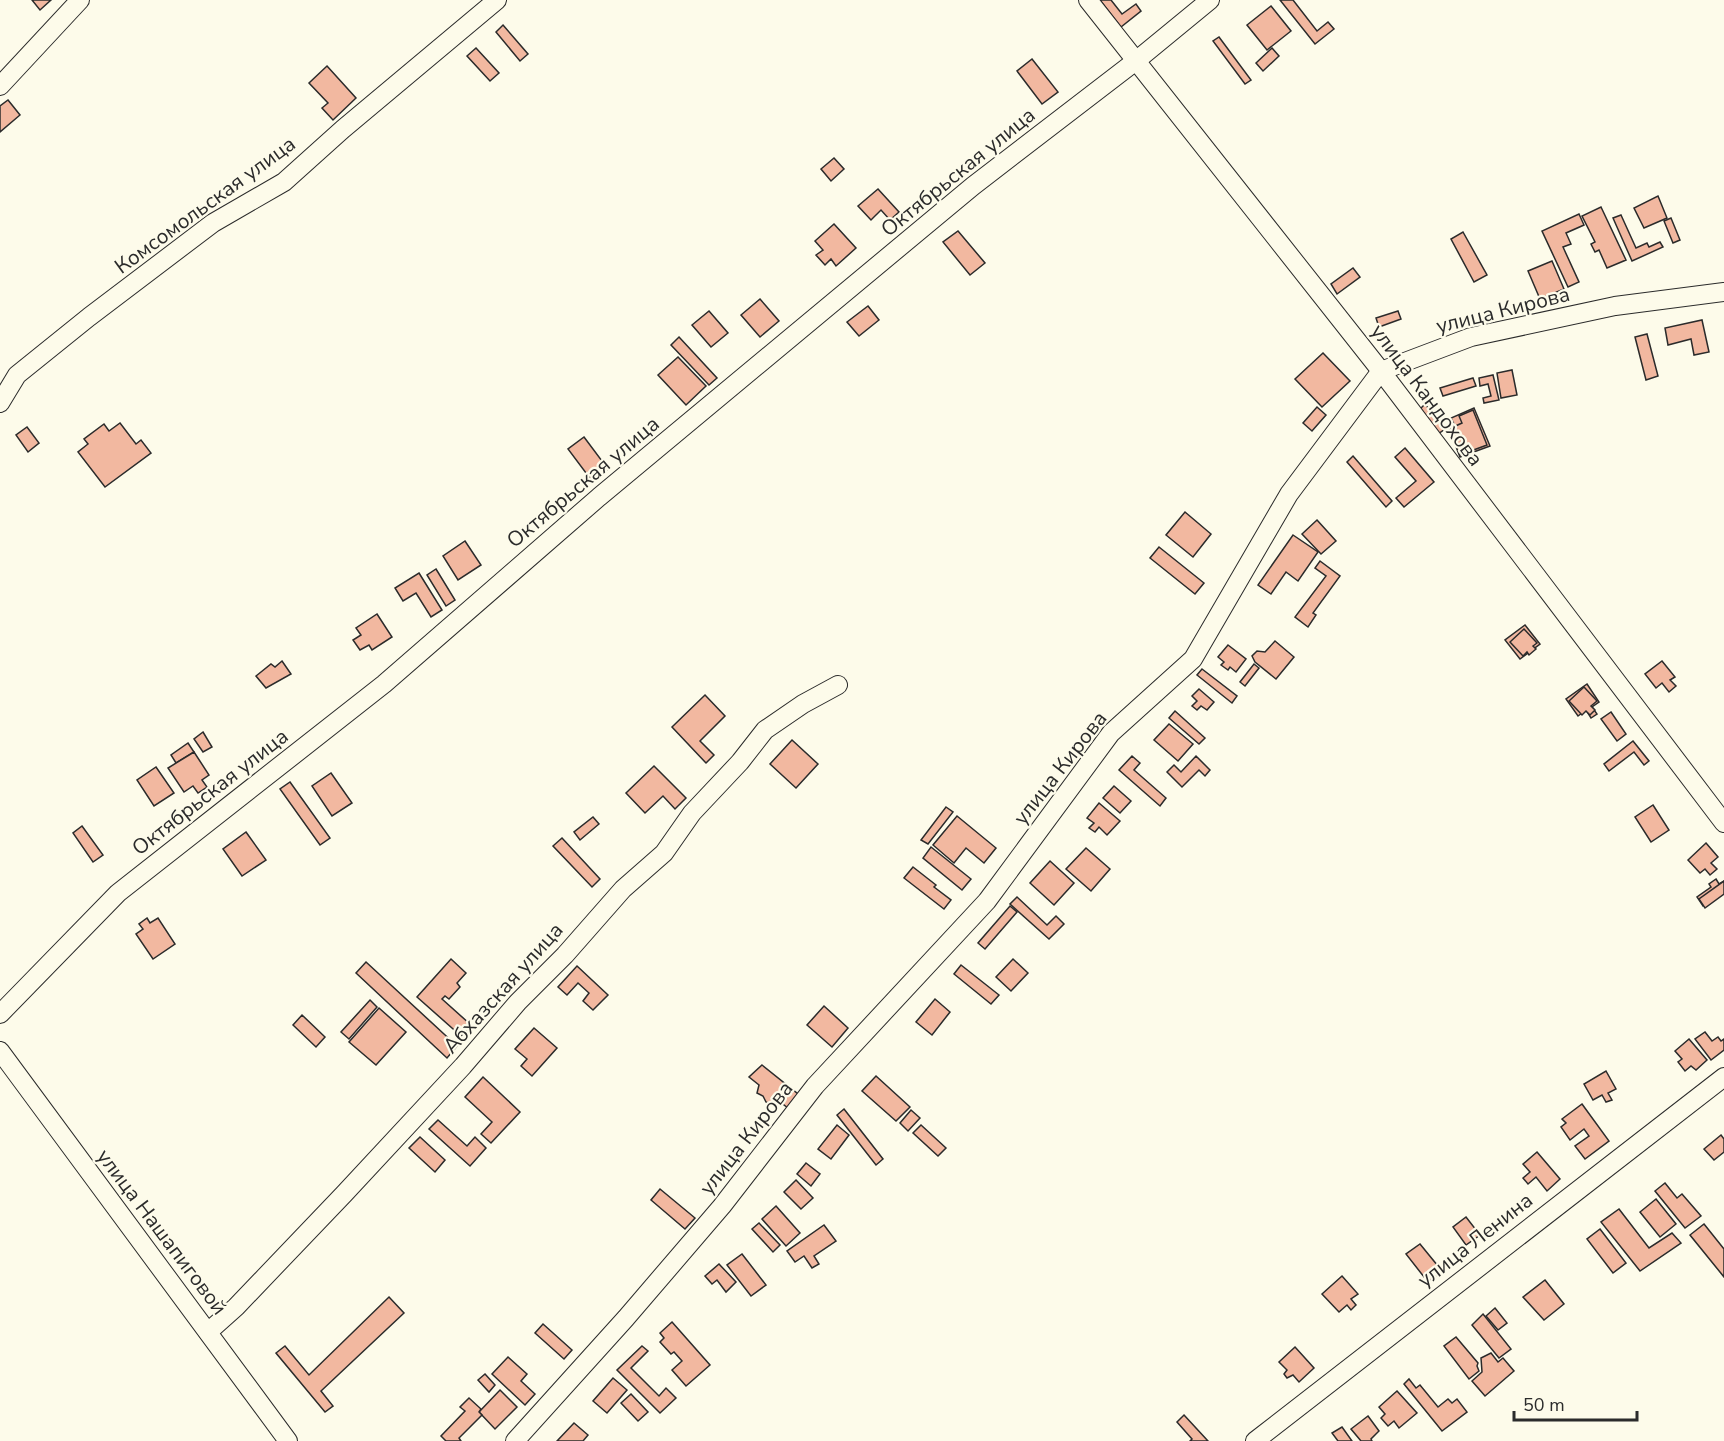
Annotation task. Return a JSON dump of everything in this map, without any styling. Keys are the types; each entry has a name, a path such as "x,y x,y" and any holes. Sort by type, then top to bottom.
{"street":[{"path":"0,86 80,0"},
{"name":"Комсомольская улица","path":"0,403 17,375 213,223 284,182 343,129 497,0"},
{"name":"улица Кандохова","path":"1088,0 1381,370 1724,823"},
{"name":"Октябрьская улица","path":"0,1014 118,893 384,684 599,497 974,186 1137,60 1210,0"},
{"name":"улица Кирова","path":"515,1441 626,1318 722,1206 816,1086 987,901 1112,734 1193,659 1289,494 1381,370 1471,337 1615,306 1724,292"},
{"name":"Абхазская улица","path":"208,1332 236,1307 344,1194 623,890 664,853 692,813 740,762 765,730 838,685"},
{"name":"улица Нашапиговой","path":"0,1051 288,1441"},
{"name":"улица Ленина","path":"1255,1441 1418,1312 1724,1077"}],"building":[{"path":"32,0 51,0 40,10"},
{"path":"1100,0 1111,0 1122,14 1136,4 1141,11 1121,27"},
{"path":"1280,0 1293,0 1317,31 1328,22 1334,29 1315,44"},
{"path":"1271,6 1291,31 1267,50 1247,25"},
{"path":"503,25 528,54 520,61 496,32"},
{"path":"1219,37 1251,80 1245,84 1213,41"},
{"path":"476,48 499,73 490,81 467,56"},
{"path":"1272,48 1279,56 1263,71 1256,63"},
{"path":"1032,59 1058,92 1042,104 1017,71"},
{"path":"327,66 356,98 333,120 322,108 328,103 309,83"},
{"path":"8,100 20,115 0,132 0,106"},
{"path":"834,158 844,169 831,181 821,169"},
{"path":"878,189 899,212 890,220 881,210 871,220 858,206"},
{"path":"1658,196 1667,218 1644,228 1634,208"},
{"path":"1601,207 1626,260 1607,268 1599,250 1595,252 1591,244 1595,242 1582,216"},
{"path":"1579,214 1584,225 1566,233 1571,244 1563,247 1579,282 1568,287 1542,231"},
{"path":"1621,215 1636,248 1647,243 1649,247 1660,242 1663,247 1632,261 1613,218"},
{"path":"1671,218 1680,240 1673,243 1664,221"},
{"path":"834,224 856,248 836,266 831,259 825,265 816,255 823,250 815,241"},
{"path":"958,231 985,263 970,275 943,242"},
{"path":"1463,232 1487,275 1474,282 1451,239"},
{"path":"1552,261 1564,289 1540,299 1528,271"},
{"path":"1353,268 1360,277 1337,294 1331,284"},
{"path":"760,299 779,321 760,337 741,315"},
{"path":"868,306 879,320 859,336 847,322"},
{"path":"709,311 728,333 711,347 692,325"},
{"path":"1398,311 1401,319 1379,327 1376,318"},
{"path":"1702,320 1709,352 1694,355 1691,339 1668,345 1665,328"},
{"path":"1647,334 1658,376 1646,380 1635,337"},
{"path":"679,337 717,378 709,385 671,345"},
{"path":"1323,353 1350,381 1322,407 1295,379"},
{"path":"678,357 706,386 686,405 658,375"},
{"path":"1512,370 1517,395 1501,398 1497,373"},
{"path":"1493,375 1499,400 1484,403 1483,398 1491,396 1488,384 1480,386 1479,378"},
{"path":"1473,378 1476,386 1443,396 1440,388"},
{"path":"1425,404 1445,429 1438,434 1420,409"},
{"path":"1317,407 1326,415 1312,431 1303,423"},
{"path":"1474,408 1490,446 1460,457 1448,426 1454,424 1451,418"},
{"path":"1473,410 1487,445 1460,455 1449,429 1462,423 1459,416"},
{"path":"120,423 136,444 141,440 151,453 105,487 78,452 88,444 84,439 104,424 109,431"},
{"path":"27,427 39,443 28,452 16,435"},
{"path":"584,437 608,469 592,481 568,449"},
{"path":"1405,448 1434,482 1404,507 1396,498 1416,481 1395,457"},
{"path":"1353,456 1392,501 1386,507 1347,462"},
{"path":"1185,512 1211,534 1193,557 1166,535"},
{"path":"1317,520 1336,541 1321,554 1302,534"},
{"path":"1293,535 1318,552 1298,581 1286,572 1271,594 1258,585"},
{"path":"465,541 481,565 458,580 443,556"},
{"path":"1159,547 1204,583 1195,594 1150,558"},
{"path":"1320,561 1340,576 1313,613 1316,615 1308,627 1295,617 1326,576 1315,568"},
{"path":"436,569 455,600 446,606 427,575"},
{"path":"419,573 442,610 431,617 416,593 403,601 395,588"},
{"path":"377,614 392,637 372,650 369,645 360,650 353,640 361,635 356,628"},
{"path":"1525,625 1540,644 1520,659 1505,640"},
{"path":"1524,629 1537,643 1533,646 1536,649 1529,655 1527,652 1523,656 1510,642"},
{"path":"1275,641 1294,657 1276,679 1255,662 1252,656 1257,651 1265,652"},
{"path":"1228,645 1246,659 1236,672 1230,667 1228,670 1221,665 1224,662 1218,657"},
{"path":"282,661 291,674 266,688 256,676 271,664 275,667"},
{"path":"1662,661 1675,677 1670,680 1676,686 1669,692 1662,683 1656,688 1645,674"},
{"path":"1254,664 1259,668 1245,686 1240,682"},
{"path":"1202,669 1237,696 1232,703 1197,675"},
{"path":"1587,684 1599,702 1592,707 1597,714 1591,718 1586,710 1578,716 1566,699"},
{"path":"1584,687 1597,701 1591,706 1595,710 1590,715 1586,711 1582,715 1569,701"},
{"path":"1199,689 1214,702 1207,710 1201,706 1197,710 1192,706 1197,701 1192,696"},
{"path":"705,695 725,716 700,741 714,755 706,763 672,727"},
{"path":"1175,711 1205,738 1199,744 1169,718"},
{"path":"1611,712 1626,734 1617,741 1601,719"},
{"path":"1169,724 1193,744 1178,761 1154,740"},
{"path":"203,732 212,747 203,752 194,739"},
{"path":"792,740 818,764 796,788 770,764"},
{"path":"1633,741 1649,761 1644,765 1634,752 1609,771 1604,764"},
{"path":"188,743 194,752 176,763 171,755"},
{"path":"194,752 209,775 202,780 207,787 198,793 193,786 184,792 168,768"},
{"path":"1132,756 1140,763 1134,770 1166,798 1160,806 1119,770"},
{"path":"1196,756 1210,770 1205,776 1199,770 1182,787 1167,772 1174,765 1181,772"},
{"path":"654,766 686,798 675,809 663,796 645,813 626,793"},
{"path":"156,767 174,793 154,806 137,780"},
{"path":"331,773 352,803 332,816 312,786"},
{"path":"290,782 330,838 320,845 280,789"},
{"path":"1114,786 1131,801 1120,813 1103,798"},
{"path":"1099,803 1120,821 1107,835 1099,827 1095,832 1089,828 1094,823 1087,818"},
{"path":"1653,805 1669,830 1651,842 1635,817"},
{"path":"946,807 953,812 928,844 921,840"},
{"path":"957,816 996,848 984,863 966,848 954,863 933,845"},
{"path":"593,817 599,824 580,840 574,832"},
{"path":"82,826 103,855 93,862 73,833"},
{"path":"246,832 266,860 242,876 223,849"},
{"path":"562,838 600,879 592,887 553,846"},
{"path":"1706,843 1718,857 1711,863 1717,869 1710,875 1705,869 1700,873 1688,860"},
{"path":"931,847 971,879 962,890 923,858"},
{"path":"1086,848 1110,869 1091,891 1066,869"},
{"path":"1050,861 1074,883 1054,905 1030,883"},
{"path":"913,867 951,900 944,909 904,878"},
{"path":"1716,879 1719,884 1724,881 1724,891 1703,906 1697,897 1711,887 1709,884"},
{"path":"1724,881 1724,894 1705,908 1699,899"},
{"path":"1017,897 1047,925 1056,916 1064,924 1049,939 1010,904"},
{"path":"1010,906 1017,912 985,949 978,943"},
{"path":"147,918 150,923 158,918 175,944 153,959 136,934 143,929 139,924"},
{"path":"451,959 466,973 457,983 460,987 449,999 445,996 442,999 471,1025 461,1036 417,997"},
{"path":"1013,959 1028,973 1011,991 996,977"},
{"path":"366,962 457,1046 447,1058 356,973"},
{"path":"961,965 999,995 991,1004 954,974"},
{"path":"577,966 608,995 593,1010 583,1001 589,993 578,983 567,995 558,987"},
{"path":"935,999 950,1012 932,1035 916,1022"},
{"path":"370,1000 377,1007 349,1039 341,1032"},
{"path":"824,1006 848,1028 832,1047 807,1025"},
{"path":"379,1008 406,1032 376,1065 349,1042"},
{"path":"302,1015 325,1037 316,1047 293,1025"},
{"path":"534,1028 557,1048 532,1076 521,1066 527,1059 515,1049"},
{"path":"1705,1032 1712,1041 1718,1037 1721,1041 1724,1039 1724,1050 1711,1060 1695,1039"},
{"path":"1689,1039 1707,1060 1696,1070 1691,1066 1685,1071 1678,1062 1682,1059 1675,1051"},
{"path":"762,1065 798,1094 788,1108 780,1102 773,1106 757,1093 759,1085 749,1077"},
{"path":"1606,1071 1616,1089 1608,1093 1612,1100 1606,1102 1602,1095 1593,1100 1584,1084"},
{"path":"876,1076 910,1107 896,1121 862,1091"},
{"path":"483,1077 520,1112 491,1143 481,1134 492,1122 465,1097"},
{"path":"1582,1104 1609,1141 1585,1159 1575,1146 1589,1136 1584,1129 1570,1140 1561,1127 1566,1123 1562,1119"},
{"path":"844,1109 883,1159 876,1165 837,1115"},
{"path":"911,1110 920,1118 908,1131 900,1123"},
{"path":"438,1120 467,1146 475,1137 486,1148 470,1166 429,1129"},
{"path":"837,1125 849,1135 831,1159 818,1149"},
{"path":"921,1125 946,1148 938,1156 913,1133"},
{"path":"1721,1135 1724,1139 1724,1152 1714,1160 1704,1149"},
{"path":"420,1137 445,1160 435,1172 409,1148"},
{"path":"1537,1152 1560,1179 1547,1191 1536,1177 1528,1184 1523,1178 1530,1172 1523,1164"},
{"path":"806,1163 820,1174 811,1186 797,1174"},
{"path":"796,1180 813,1198 801,1209 784,1192"},
{"path":"1665,1183 1677,1198 1682,1194 1701,1216 1685,1228 1655,1191"},
{"path":"660,1189 695,1218 685,1229 651,1200"},
{"path":"1656,1199 1676,1224 1660,1237 1640,1212"},
{"path":"776,1206 800,1233 786,1246 762,1219"},
{"path":"1619,1209 1649,1248 1672,1233 1681,1243 1640,1271 1601,1222"},
{"path":"1466,1217 1480,1235 1466,1245 1453,1227"},
{"path":"759,1223 780,1245 773,1252 752,1229"},
{"path":"1704,1224 1724,1249 1724,1277 1690,1235"},
{"path":"824,1225 836,1241 814,1256 819,1264 812,1268 804,1256 795,1262 787,1251"},
{"path":"1600,1229 1626,1263 1613,1273 1587,1239"},
{"path":"1420,1244 1442,1271 1428,1282 1406,1254"},
{"path":"742,1254 766,1285 751,1296 727,1265"},
{"path":"719,1264 736,1282 726,1292 717,1280 712,1284 705,1276"},
{"path":"1342,1276 1358,1294 1351,1299 1356,1305 1351,1310 1347,1305 1339,1312 1322,1294"},
{"path":"1545,1280 1564,1304 1544,1320 1523,1297"},
{"path":"389,1297 404,1313 321,1391 333,1406 325,1412 276,1353 285,1346 309,1375"},
{"path":"1495,1308 1507,1323 1498,1330 1486,1316"},
{"path":"1483,1314 1511,1349 1499,1358 1472,1325"},
{"path":"672,1322 710,1365 686,1386 672,1370 682,1361 674,1352 671,1354 660,1342 664,1338 660,1333"},
{"path":"543,1324 572,1350 564,1359 535,1333"},
{"path":"1456,1337 1478,1363 1479,1371 1469,1379 1444,1346"},
{"path":"642,1346 648,1351 631,1368 659,1396 666,1388 676,1398 660,1413 617,1370"},
{"path":"1295,1347 1314,1368 1299,1382 1293,1375 1287,1378 1284,1374 1287,1370 1279,1362"},
{"path":"1491,1353 1498,1362 1503,1358 1514,1371 1485,1396 1472,1381 1482,1372 1481,1358"},
{"path":"508,1357 527,1374 521,1381 535,1394 525,1405 492,1374"},
{"path":"485,1374 495,1385 489,1392 478,1380"},
{"path":"613,1378 627,1390 607,1413 593,1401"},
{"path":"1409,1379 1416,1388 1420,1385 1438,1407 1448,1399 1452,1403 1457,1399 1467,1412 1442,1431 1404,1384"},
{"path":"500,1390 517,1407 495,1429 479,1412"},
{"path":"1397,1391 1417,1413 1399,1428 1394,1421 1388,1426 1381,1418 1385,1414 1379,1407"},
{"path":"631,1394 648,1412 638,1421 621,1403"},
{"path":"469,1398 481,1409 479,1412 482,1415 459,1438 461,1441 446,1441 441,1436 465,1411 460,1407"},
{"path":"1184,1415 1208,1441 1190,1441 1192,1439 1177,1422"},
{"path":"1368,1416 1379,1431 1371,1439 1372,1441 1361,1441 1351,1429"},
{"path":"574,1423 588,1435 583,1441 557,1441"},
{"path":"1342,1427 1352,1441 1338,1441 1332,1433"}]}
